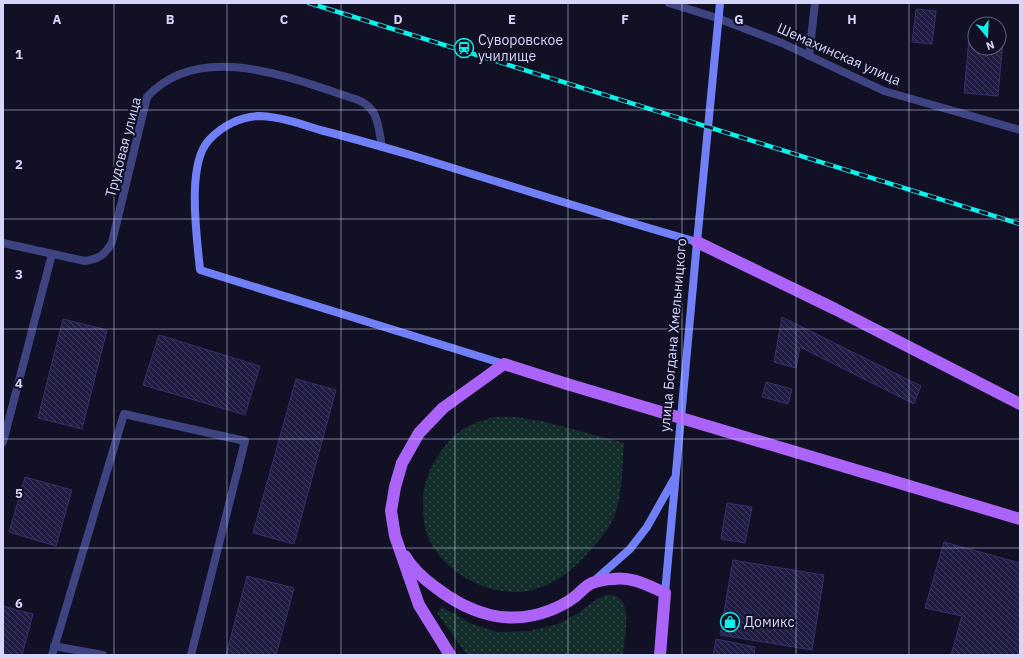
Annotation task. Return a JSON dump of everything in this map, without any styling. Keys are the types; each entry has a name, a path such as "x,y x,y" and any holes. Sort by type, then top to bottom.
{"main road":[{"name":"улица Богдана Хмельницкого","path":"660,655 696,242 720,3"},
{"path":"1020,404 835,309 696,242 382,146 278,118 259,116 242,118 223,128 208,141 199,159 195,182 195,203 200,270 567,384 1020,519"},
{"path":"450,655 419,605 395,536 391,511 394,487 402,463 419,433 443,408 504,364"},
{"path":"395,536 408,560 427,581 448,597 473,610 500,617 526,617 551,610 572,599 591,584 630,548 642,533 676,477"},
{"path":"591,584 624,578 640,582 665,593"}],"street":[{"name":"Шемахинская улица","path":"668,3 718,18 782,43 884,91 1020,130"},
{"path":"809,56 815,3"},
{"name":"Трудовая улица","path":"3,243 85,261 94,260 102,256 112,242 147,97 156,87 170,78 188,72 205,68 239,68 272,73 358,100 365,103 374,112 382,146"},
{"path":"3,442 52,254"},
{"path":"52,655 124,414 245,441 191,655"},
{"path":"54,646 103,655"}],"green space":[{"path":"494,417 517,417 546,422 624,443 622,480 619,499 614,517 609,527 587,554 565,575 547,585 528,591 517,592 491,589 466,578 454,570 435,551 427,535 425,527 423,510 424,490 426,480 438,456 450,440 464,429 483,420"},
{"path":"606,595 616,596 621,600 624,606 626,614 626,632 623,655 467,655 437,613 442,607 470,623 497,632 529,631 558,624 577,614 597,599"}],"building":[{"path":"916,9 936,11 932,44 912,42"},
{"path":"967,56 1002,56 998,96 964,93"},
{"path":"782,317 921,386 914,404 800,347 796,368 774,362"},
{"path":"63,319 107,330 82,429 38,418"},
{"path":"159,335 260,366 245,415 143,385"},
{"path":"296,379 336,390 294,544 253,533"},
{"path":"766,382 792,389 788,404 762,397"},
{"path":"25,477 72,490 56,546 9,532"},
{"path":"727,503 752,507 745,543 721,539"},
{"path":"944,542 1020,563 1020,655 951,655 962,616 925,608"},
{"path":"733,560 824,575 812,650 720,635"},
{"path":"247,576 294,588 276,655 226,655"},
{"path":"3,606 33,614 22,655 3,655"},
{"path":"716,639 755,647 754,655 713,655"}],"railway":[{"path":"309,3 1020,224"}],"place":[{"name":"Суворовское училище","path":"464,48"},
{"name":"Домикс","path":"730,622"}]}
